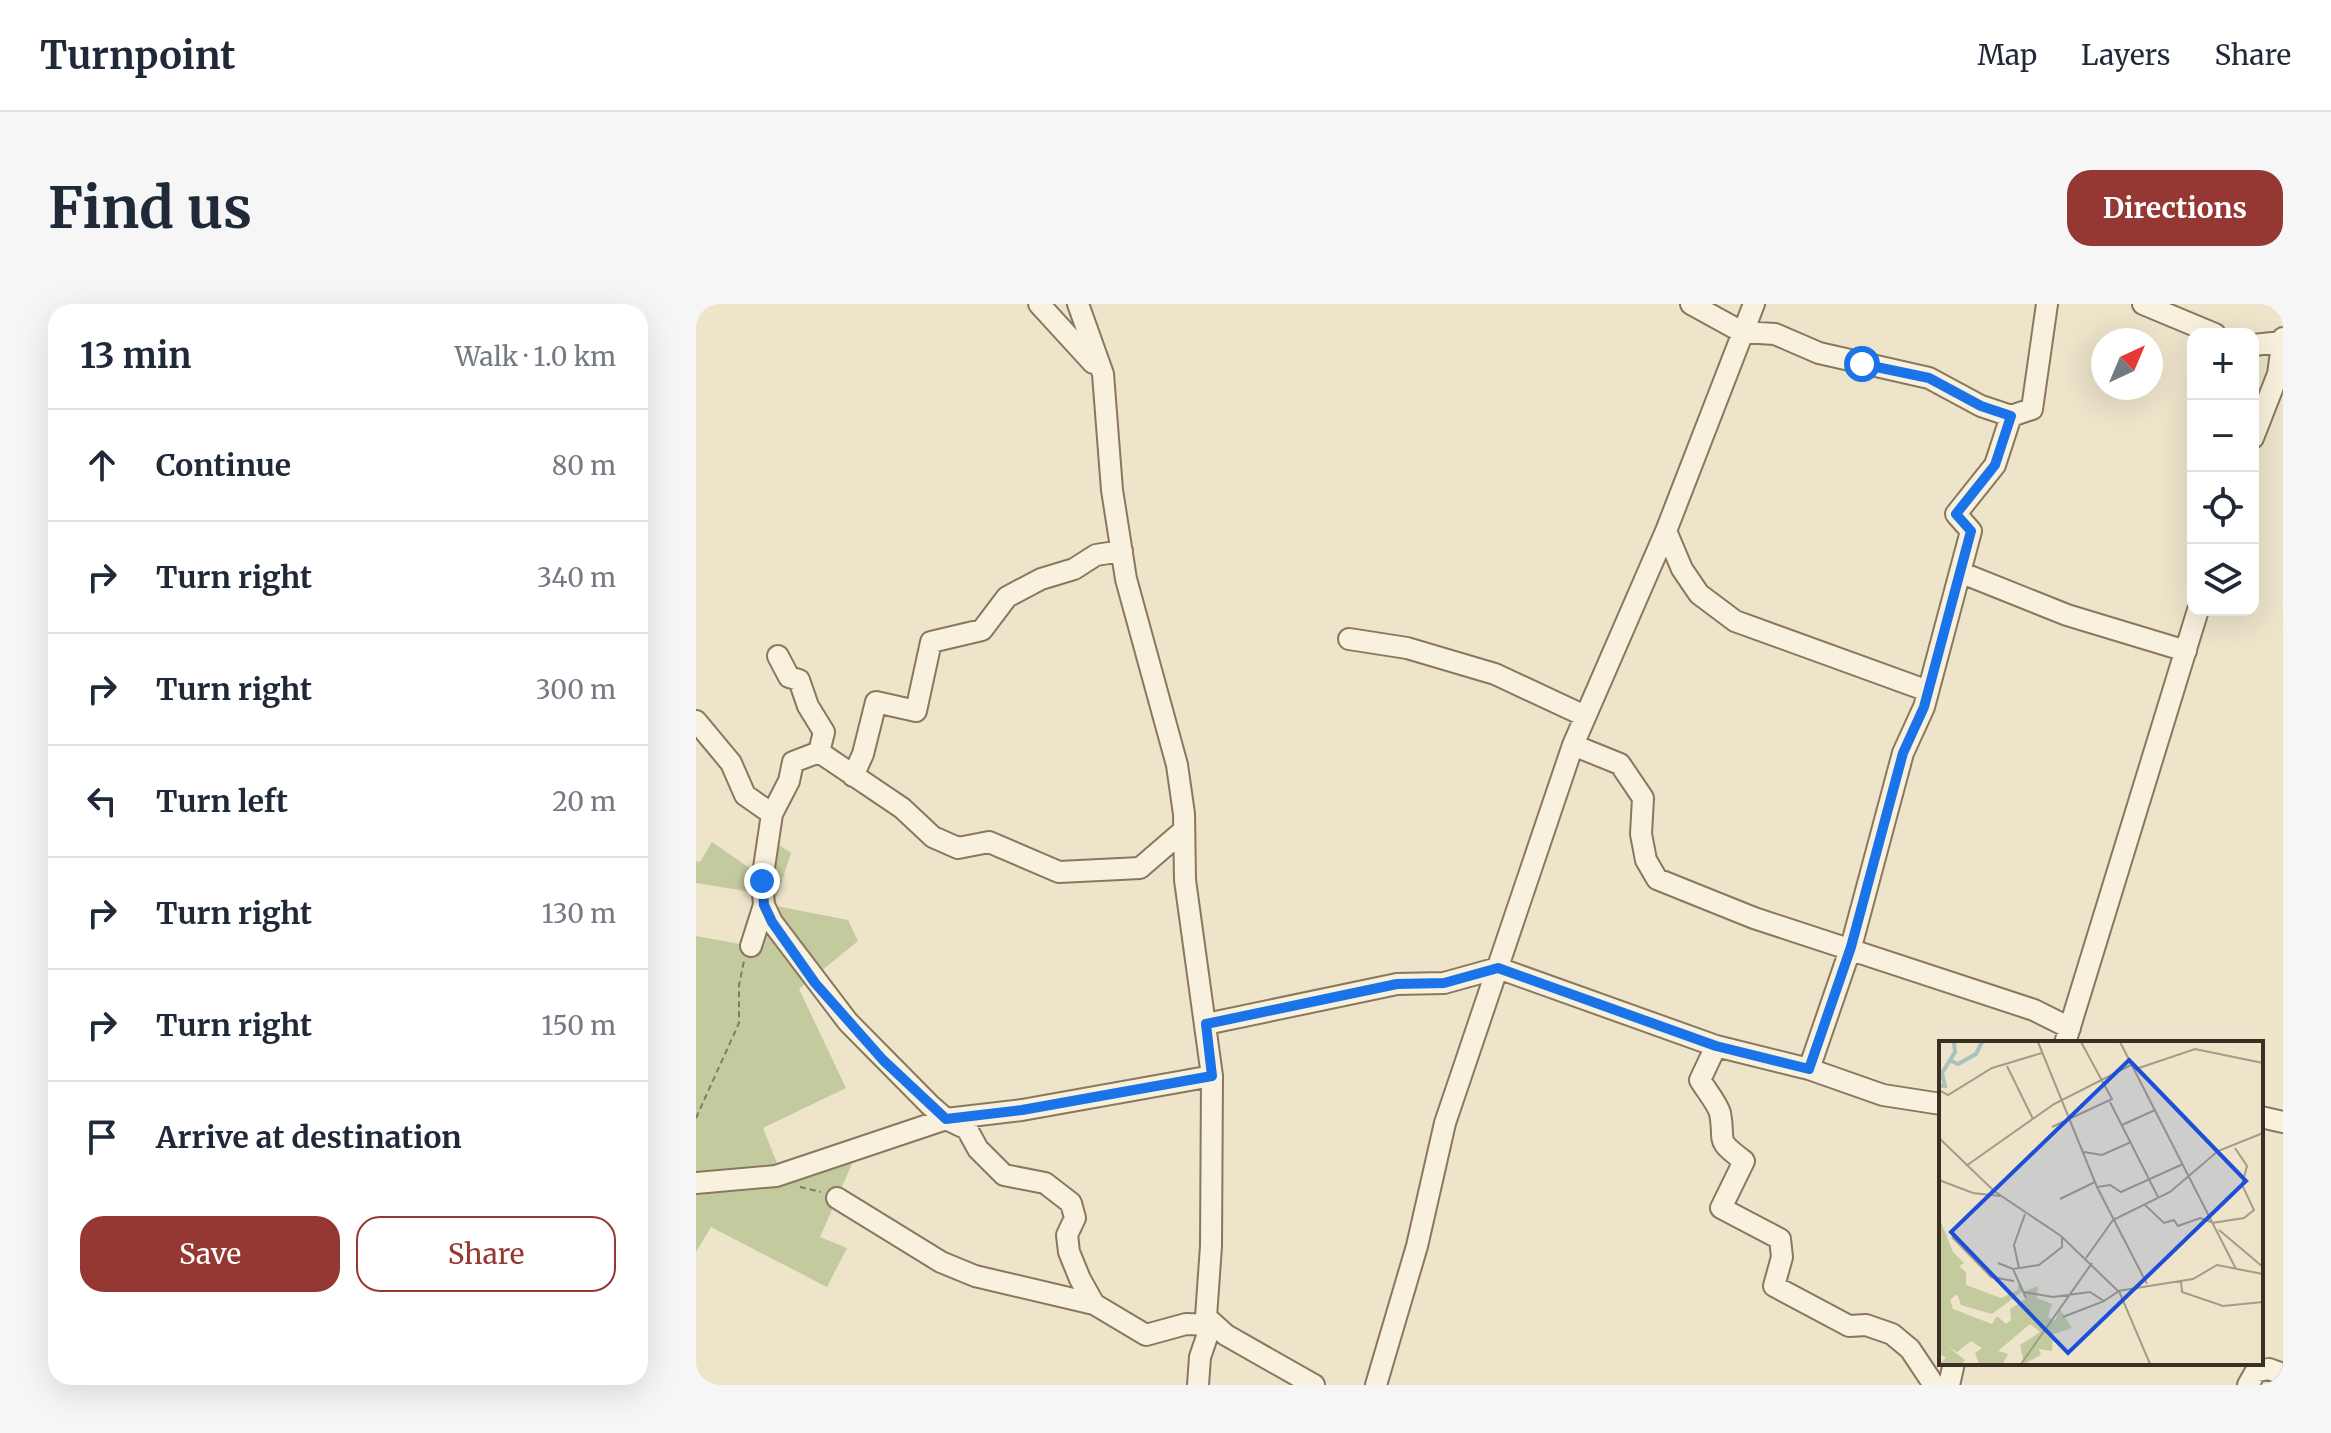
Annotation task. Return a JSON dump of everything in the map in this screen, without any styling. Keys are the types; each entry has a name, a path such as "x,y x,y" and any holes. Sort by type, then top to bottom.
{"street":[{"path":"1039,304 1103,374"},
{"path":"1078,304 1103,374 1122,551 1141,638 1177,765 1184,830 1185,880 1212,1076 1211,1246 1204,1309 1211,1325 1200,1357 1198,1385"},
{"path":"1691,304 1742,332 1775,334 1819,353 1929,378 1981,406 2011,416 2032,409 2047,304"},
{"path":"1376,1385 1417,1246 1445,1123 1573,745 1666,531 1754,304"},
{"path":"2143,304 2201,328"},
{"path":"2259,344 2282,340 2280,376 2259,424"},
{"path":"1809,1069 1851,947 1903,753 1928,691 1962,573 1971,531 1956,514 1995,465 2011,416"},
{"path":"1666,531 1682,569 1699,594 1735,621 1928,691"},
{"path":"853,776 863,754 876,702 916,711 931,642 982,630 1007,597 1041,579 1074,569 1096,555 1122,551"},
{"path":"1962,573 2067,615 2186,651"},
{"path":"1573,745 1620,764 1643,798 1641,834 1646,860 1657,879 1716,904 2034,1010 2067,1035 2196,616"},
{"path":"1349,639 1407,648 1495,674 1585,716"},
{"path":"778,656 789,677 799,680 808,706 824,732 819,752"},
{"path":"696,721 731,763 745,795 772,814"},
{"path":"819,752 902,808 933,837 958,848 989,842 1059,872 1140,868 1184,830"},
{"path":"751,946 764,905 762,881 772,814 789,781 793,762 819,752"},
{"path":"764,905 815,983 848,1022 946,1119 967,1129 978,1149 1004,1175 1045,1183 1071,1203 1075,1218 1067,1235 1069,1252 1094,1304"},
{"path":"1206,1024 1397,984 1444,983 1498,968 1716,1046 1809,1069 1883,1095 1939,1104"},
{"path":"1716,1046 1700,1080 1720,1112 1719,1135 1727,1148 1744,1161 1721,1208 1780,1239 1782,1257 1774,1286 1849,1326 1866,1325 1892,1334 1910,1349 1934,1385"},
{"path":"696,1183 776,1176 946,1119 1022,1110 1212,1076"},
{"path":"2263,1117 2283,1122"},
{"path":"837,1198 941,1262 975,1276 1094,1304 1146,1335 1186,1324 1211,1325 1314,1385"},
{"path":"1949,1385 1954,1365"},
{"path":"2248,1385 2256,1371 2269,1369 2283,1374"}],"path":[{"path":"696,1118 739,1023 739,985 751,946"}],"green space":[{"path":"712,842 751,869 774,842 791,853 777,896 696,883 696,861 700,862"},
{"path":"766,904 848,920 858,941 799,989 846,1088 763,1128 783,1178 858,1150 820,1237 847,1248 827,1287 711,1227 696,1252 696,936 756,947"}],"route":[{"path":"762,881 764,905 772,922 815,983 883,1060 946,1119 1022,1110 1212,1076 1206,1024 1397,984 1444,983 1498,968 1716,1046 1809,1069 1851,947 1903,753 1924,707 1966,560 1971,531 1956,514 1995,465 2011,416 1981,406 1929,378 1862,364"}]}
